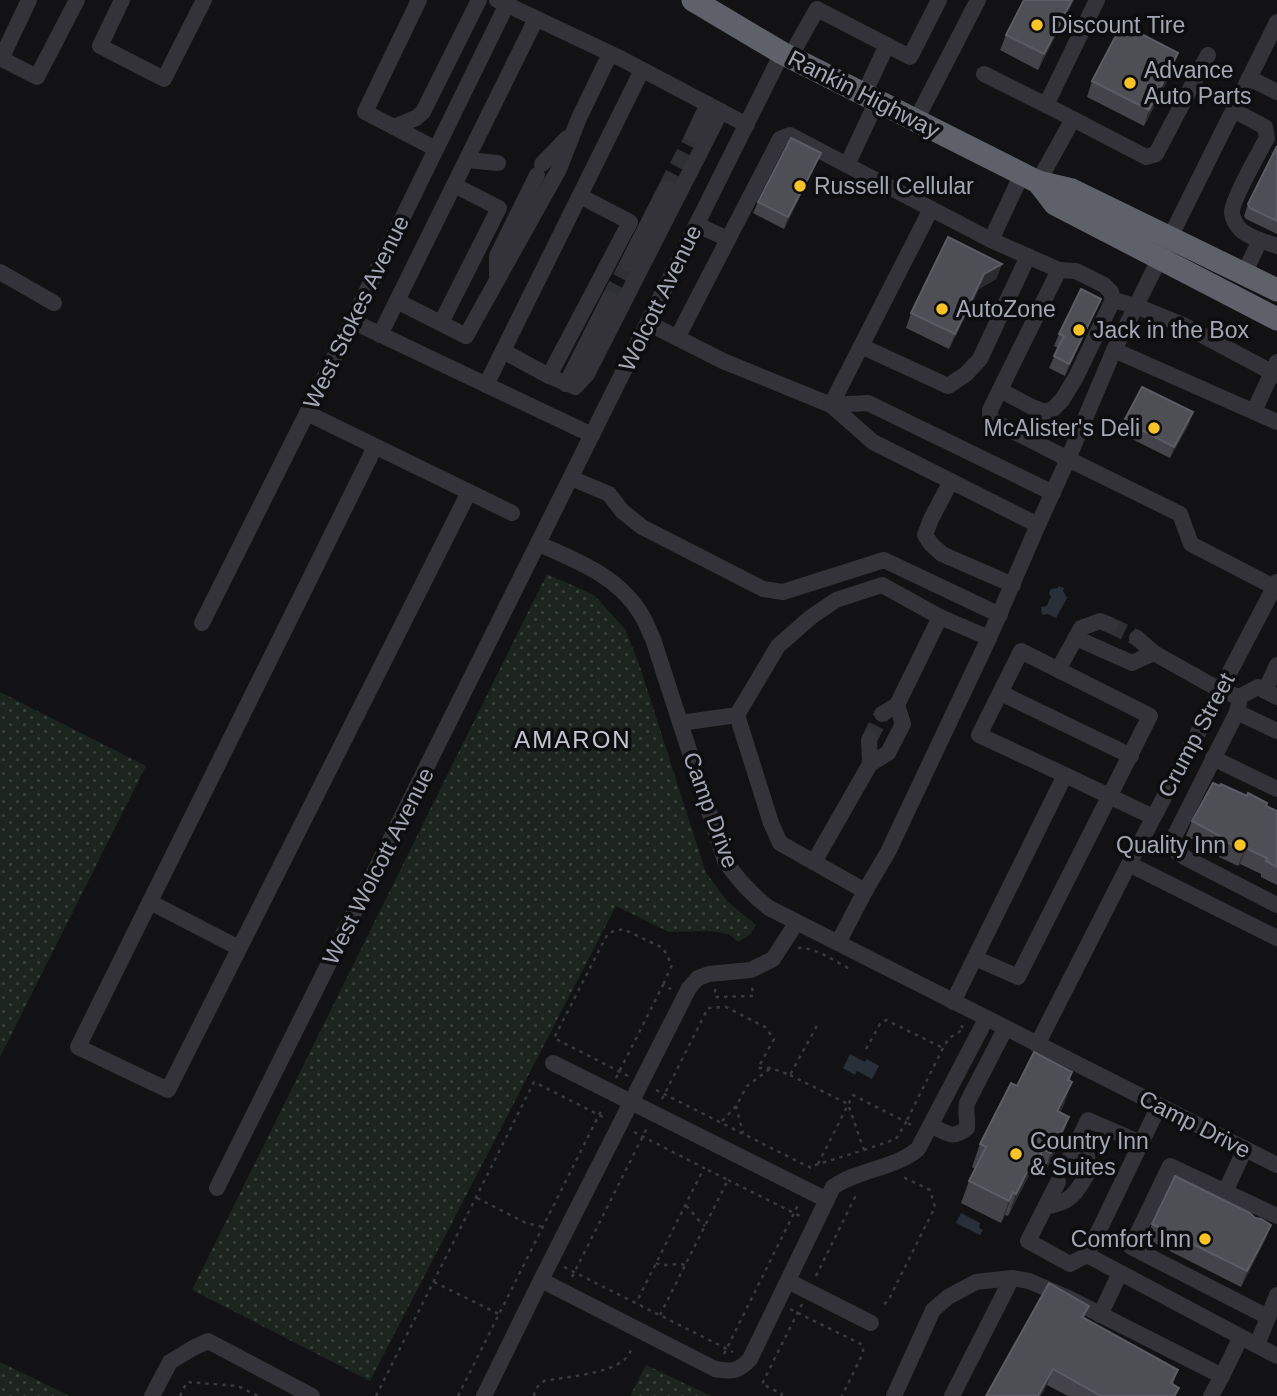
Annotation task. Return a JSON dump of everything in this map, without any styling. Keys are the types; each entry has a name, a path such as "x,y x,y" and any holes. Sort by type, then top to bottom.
{"highway":[{"name":"Rankin Highway","path":"693,0 786,55 1030,178 1072,190 1271,312"},
{"name":"Rankin Highway","path":"1164,247 1244,274 1277,290"}],"street":[{"path":"29,0 1,59 37,77 78,0"},
{"path":"122,0 100,46 164,79 204,0"},
{"path":"419,0 365,112 436,149"},
{"path":"394,127 416,118 423,112 479,0"},
{"path":"847,165 887,45 910,57 939,0"},
{"path":"916,120 978,0"},
{"path":"1046,105 1097,0"},
{"path":"504,2 747,125"},
{"name":"West Stokes Avenue","path":"202,623 436,149 504,2"},
{"name":"Wolcott Avenue","path":"539,544 747,125 786,55 817,9 887,45"},
{"path":"380,335 536,19"},
{"path":"838,943 888,852 1000,615 1114,350 1277,22"},
{"path":"397,301 466,336 559,169 573,131 610,54"},
{"path":"985,74 1146,157 1156,154 1208,55"},
{"path":"486,385 642,70"},
{"path":"1249,78 1277,92"},
{"path":"693,136 715,108"},
{"path":"503,351 575,387 587,374 715,108"},
{"path":"1233,110 1265,128 1272,140 1235,200 1232,212 1242,231 1277,246"},
{"path":"991,240 1030,178 1073,119"},
{"path":"497,281 497,256 540,169 573,131"},
{"path":"677,338 780,139 790,135 991,240 1059,270 1076,271 1104,285 1111,292 1113,300 1076,377 1053,409 1045,412 1000,390"},
{"path":"467,160 498,163"},
{"path":"441,323 499,208 454,185"},
{"path":"628,263 666,188"},
{"path":"550,376 630,222 580,196"},
{"path":"831,405 931,209"},
{"path":"697,225 728,239"},
{"path":"1244,274 1260,240"},
{"path":"861,346 948,386 966,374 980,359 1028,256"},
{"path":"1059,270 990,410 990,417 995,422 1180,514 1191,544 1276,585"},
{"path":"0,272 54,303"},
{"path":"566,384 610,299"},
{"path":"1113,300 1183,325 1275,370 1254,411"},
{"path":"352,321 592,435"},
{"path":"648,323 723,361 831,405 873,442 1038,525"},
{"path":"1114,350 1277,422"},
{"path":"831,405 868,403 1053,493"},
{"path":"307,413 512,513"},
{"path":"375,447 78,1047 168,1090 469,492"},
{"path":"571,478 608,494 622,511 642,527 763,589 783,592 884,560 1000,615"},
{"path":"951,481 925,535 942,554 1013,585"},
{"name":"Camp Drive","path":"539,544 603,575 624,592 641,614 653,639 725,861 752,895 769,908 1005,1029 1039,1042 1277,1165"},
{"name":"West Wolcott Avenue","path":"217,1188 539,544"},
{"path":"865,891 780,843 771,823 737,715 778,646 811,617 836,600 882,585 940,617 989,638"},
{"name":"Crump Street","path":"1039,1042 1153,817 1276,585"},
{"path":"882,714 897,705 940,617"},
{"path":"1058,670 1081,628 1100,621 1110,625"},
{"path":"1076,638 1132,663 1154,653"},
{"path":"1137,638 1154,653 1220,690 1277,731"},
{"path":"975,958 1018,977 1111,797 1150,716 1021,651 979,735 1065,775 1111,797 1153,817"},
{"path":"1277,665 1271,694 1258,687 1238,705 1172,841 1178,853 1186,858 1277,905"},
{"path":"1001,693 1130,756"},
{"path":"814,862 870,764 888,753 903,724 897,705"},
{"path":"680,723 737,715"},
{"path":"869,740 870,764"},
{"path":"1213,758 1277,789"},
{"path":"953,1002 1065,775"},
{"path":"1129,864 1277,938"},
{"path":"150,902 239,948"},
{"path":"484,1396 689,988 698,978 717,972 751,970 772,959 797,922"},
{"path":"541,1280 716,1369 731,1372 743,1367 749,1360 834,1187 845,1179 908,1157 918,1149 986,1019"},
{"path":"931,1125 948,1135 958,1135 967,1128 967,1103 1005,1029"},
{"path":"552,1063 827,1200"},
{"path":"1058,1182 1028,1241 1070,1265 1087,1255 1159,1106"},
{"path":"1068,1161 1088,1120 1141,1143"},
{"path":"1046,1206 1060,1205 1078,1191 1090,1169 1086,1153 1078,1141"},
{"path":"1225,1192 1245,1149"},
{"path":"1268,1317 1131,1247 1170,1166 1277,1216"},
{"path":"1241,1199 1266,1227"},
{"path":"1087,1255 1277,1356"},
{"path":"1100,1315 1120,1273"},
{"path":"952,1396 1012,1278"},
{"path":"894,1396 933,1310 948,1297 976,1282 1012,1278 1029,1281 1222,1376"},
{"path":"788,1281 871,1323"},
{"path":"1257,1345 1277,1294"},
{"path":"1211,1396 1241,1337"},
{"path":"152,1396 170,1362 208,1341 312,1396"}],"path":[{"path":"663,985 672,965 663,948 623,929 608,933 554,1038 809,1167 896,1139 948,1038 964,1029 958,1022"},
{"path":"794,950 804,948 813,951 860,974"},
{"path":"714,984 715,997 752,996 752,983"},
{"path":"564,1292 708,1008 726,1007 765,1027 774,1039 758,1068 771,1068 790,1075 848,1104 864,1150"},
{"path":"866,1049 880,1024 886,1020 943,1048"},
{"path":"790,1075 819,1023"},
{"path":"721,1122 736,1106 747,1086 771,1068"},
{"path":"376,1396 534,1082 599,1115"},
{"path":"818,1164 853,1095 906,1122"},
{"path":"458,1396 604,1104"},
{"path":"736,1106 743,1134"},
{"path":"631,1131 794,1213"},
{"path":"806,1179 811,1168 809,1167"},
{"path":"636,1303 704,1168"},
{"path":"884,1304 888,1301 935,1207 930,1190 898,1175"},
{"path":"660,1315 728,1180"},
{"path":"813,1281 860,1188"},
{"path":"849,1194 855,1197"},
{"path":"477,1198 511,1217 543,1227"},
{"path":"716,1369 800,1202"},
{"path":"685,1205 705,1226"},
{"path":"551,1261 749,1360"},
{"path":"656,1263 661,1266 677,1263 685,1265"},
{"path":"434,1282 499,1314"},
{"path":"759,1390 798,1312 863,1345 863,1353 842,1396"},
{"path":"534,1396 535,1390 544,1381 580,1376 615,1366 629,1354 640,1331"},
{"path":"180,1396 187,1382 238,1386 258,1396"},
{"path":"762,1384 782,1394 781,1396"}],"shaded area":[{"path":"547,574 594,595 625,629 639,664 706,873 728,902 756,925 751,934 738,942 729,934 711,931 669,932 616,906 370,1381 192,1290"},
{"path":"1059,586 1064,588 1067,598 1056,618 1048,614 1042,615 1041,607 1047,606 1051,589"},
{"path":"0,692 146,766 0,1057"},
{"path":"850,1054 879,1066 872,1079 857,1071 855,1075 843,1068"},
{"path":"961,1213 980,1223 979,1228 983,1230 980,1235 956,1223"},
{"path":"0,1362 70,1396 0,1396"},
{"path":"646,1365 711,1396 630,1396"}],"building":[{"name":"Discount Tire","path":"1024,0 1072,0 1044,54 1006,35"},
{"name":"Advance Auto Parts","path":"1122,24 1178,53 1149,110 1092,81"},
{"path":"791,138 821,153 788,217 758,202"},
{"path":"1277,146 1277,221 1250,208 1248,204"},
{"name":"AutoZone","path":"948,237 1002,264 984,274 955,334 911,313"},
{"path":"1081,289 1101,299 1069,364 1054,356 1064,336 1059,334"},
{"name":"McAlister's Deli","path":"1142,387 1193,412 1174,447 1124,421"},
{"name":"Quality Inn","path":"1213,783 1247,796 1248,793 1277,811 1277,867 1266,861 1267,858 1246,848 1244,851 1192,821"},
{"name":"Country Inn & Suites","path":"1034,1052 1072,1072 1068,1080 1072,1082 1057,1111 1069,1117 1051,1153 1043,1149 1041,1154 1037,1152 1016,1194 1013,1192 1009,1201 969,1181 986,1147 980,1144 1011,1083 1017,1086"},
{"name":"Comfort Inn","path":"1175,1176 1271,1225 1247,1271 1152,1224"},
{"path":"1049,1283 1089,1306 1082,1317 1178,1370 1171,1383 1179,1388 1174,1396 1101,1396 1053,1369 1038,1396 986,1396"}],"tunnel":[{"path":"666,188 693,136"},
{"path":"609,299 628,263"},
{"path":"1110,625 1137,638"},
{"path":"869,740 882,714"}],"place":[{"name":"Discount Tire","path":"1037,25"},
{"name":"Advance Auto Parts","path":"1130,83"},
{"name":"Russell Cellular","path":"800,186"},
{"name":"AutoZone","path":"942,309"},
{"name":"Jack in the Box","path":"1079,330"},
{"name":"McAlister's Deli","path":"1154,428"},
{"name":"Quality Inn","path":"1240,845"},
{"name":"Country Inn & Suites","path":"1016,1154"},
{"name":"Comfort Inn","path":"1205,1239"}],"district":[{"name":"AMARON","path":"573,739"}]}
